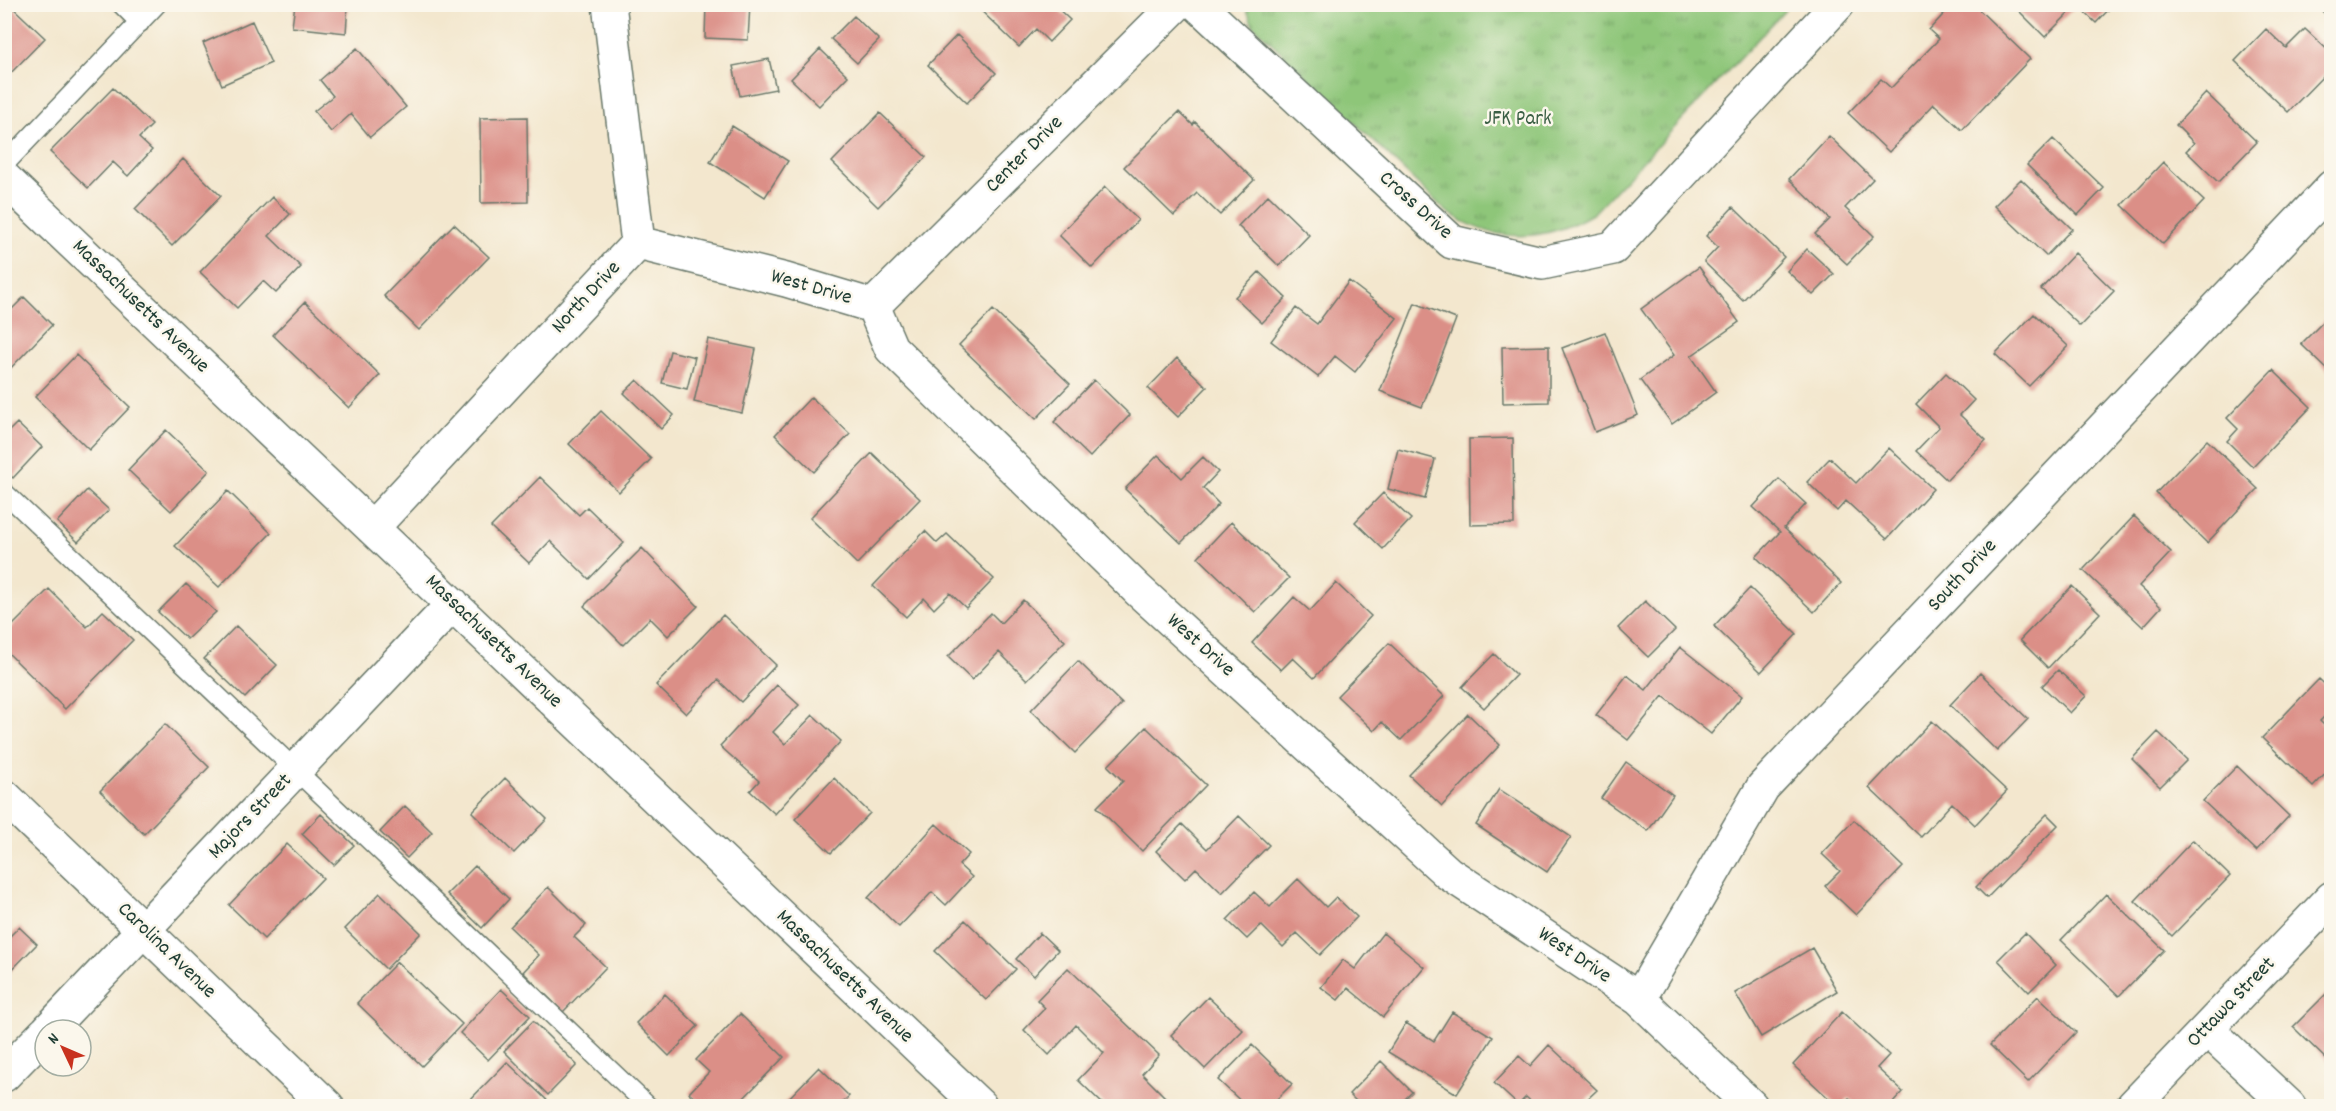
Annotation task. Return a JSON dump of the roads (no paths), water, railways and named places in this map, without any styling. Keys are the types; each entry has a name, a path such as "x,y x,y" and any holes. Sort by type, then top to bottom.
{"street":[{"name":"North Drive","path":"372,528 638,243 609,4"},
{"name":"Center Drive","path":"873,306 1177,4"},
{"name":"Cross Drive","path":"1197,4 1452,242 1542,263 1613,248 1838,4"},
{"name":"Massachusetts Avenue","path":"4,178 980,1107"},
{"name":"South Drive","path":"1639,999 1763,787 2331,187"},
{"name":"West Drive","path":"638,243 786,280 873,306 891,348 1138,590 1449,873 1639,999 1751,1107"},
{"name":"Majors Street","path":"59,1018 453,604"},
{"name":"Carolina Avenue","path":"4,796 327,1107"},
{"name":"Ottawa Street","path":"2133,1107 2331,898"},
{"path":"2207,1029 2289,1107"},
{"name":"Majors Street","path":"4,1076 33,1046"}],"lane":[{"path":"121,4 140,23"},
{"path":"4,165 157,4"},
{"path":"4,492 648,1107"}],"park label":[{"name":"JFK Park","path":"1518,120"}]}
